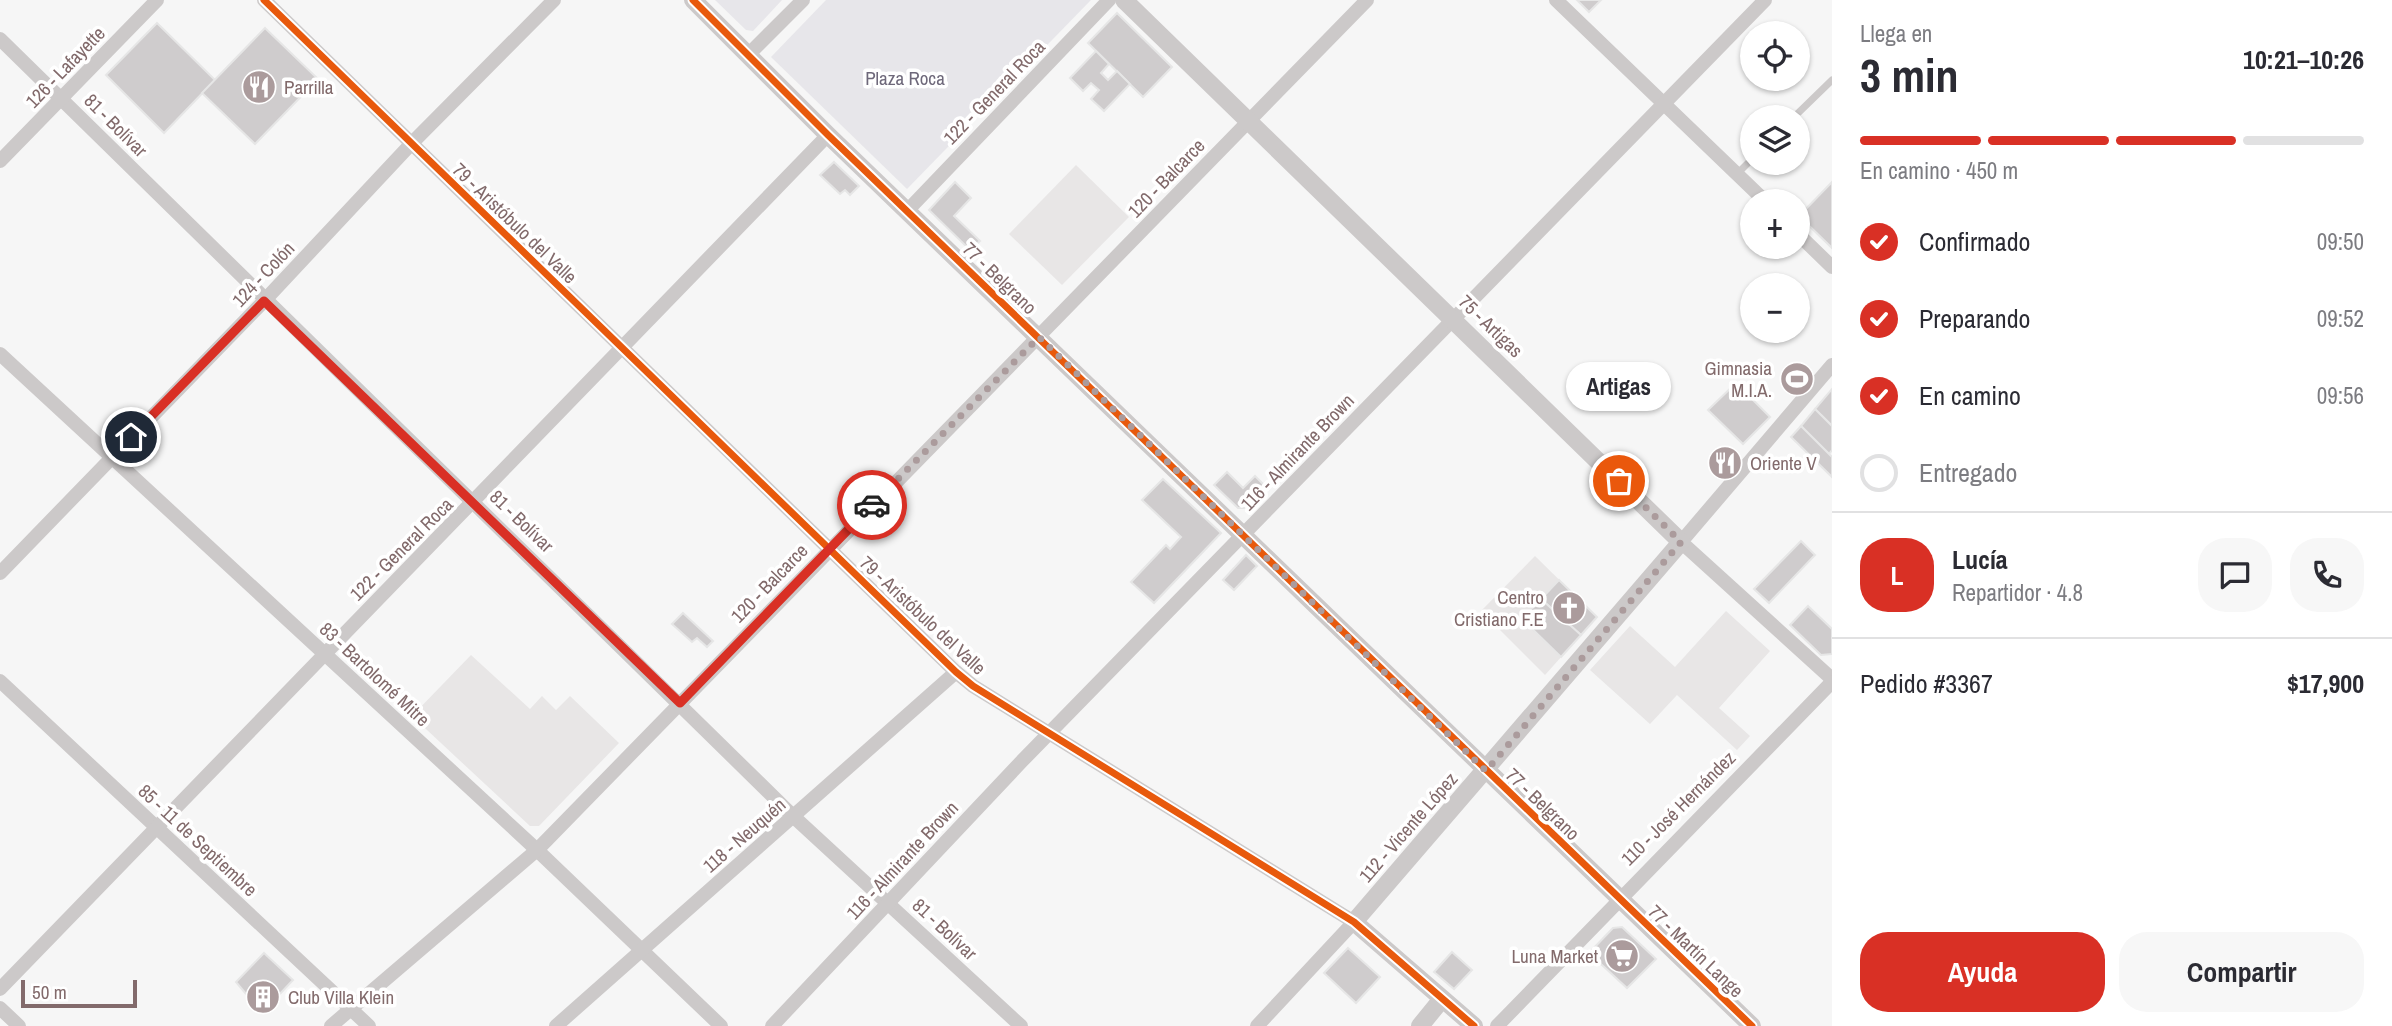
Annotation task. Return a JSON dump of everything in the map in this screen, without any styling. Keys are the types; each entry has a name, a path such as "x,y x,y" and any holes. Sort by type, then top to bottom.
{"street":[{"name":"126 - Lafayette","path":"0,161 157,0"},
{"name":"79 - Aristóbulo del Valle","path":"264,0 956,672 1050,734 1354,922 1474,1026"},
{"name":"124 - Colón","path":"0,573 264,301 411,144 554,0"},
{"name":"77 - Belgrano","path":"693,0 828,135 1619,899"},
{"path":"749,54 803,0"},
{"name":"122 - General Roca","path":"907,211 1108,0"},
{"name":"75 - Artigas","path":"1124,0 1681,542 1832,681"},
{"name":"120 - Balcarce","path":"331,1026 537,850 1367,0"},
{"path":"1556,0 1753,189"},
{"name":"116 - Almirante Brown","path":"772,1026 1050,734 1765,0"},
{"name":"81 - Bolívar","path":"0,40 62,97 264,301 475,502 794,817 1021,1026"},
{"name":"122 - General Roca","path":"0,989 828,135"},
{"path":"1810,246 1832,267"},
{"name":"83 - Bartolomé Mitre","path":"0,354 537,850 721,1026"},
{"name":"112 - Vicente López","path":"1257,1026 1354,922 1486,771 1832,365"},
{"name":"118 - Neuquén","path":"556,1026 956,672"},
{"name":"85 - 11 de Septiembre","path":"0,681 369,1026"},
{"name":"110 - José Hernández","path":"1497,1026 1832,681"},
{"name":"77 - Martín Lange","path":"1619,899 1752,1026"},
{"path":"1420,1026 1442,999"},
{"path":"0,1009 19,1026"}],"lane":[{"path":"1806,105 1832,80"},
{"path":"1737,174 1740,171"}],"shaded area":[{"path":"1076,165 1129,217 1062,285 1009,234"},
{"path":"1535,556 1597,617 1545,675 1481,611"},
{"path":"1726,611 1770,651 1719,708 1750,736 1737,750 1677,695 1650,724 1590,670 1630,626 1675,667"},
{"path":"471,655 530,709 542,696 556,710 570,696 619,743 539,826 530,826 412,716"}],"green space":[{"path":"715,0 782,0 753,31 746,30"},
{"name":"Plaza Roca","path":"826,0 1091,0 907,189 771,57"}],"building":[{"path":"1577,0 1601,0 1589,12"},
{"path":"1117,13 1172,67 1143,97 1088,43"},
{"path":"157,23 215,80 164,133 106,75"},
{"name":"Parrilla","path":"265,28 318,79 255,144 202,93"},
{"path":"1096,51 1109,64 1101,73 1108,80 1117,71 1130,84 1104,111 1091,99 1099,90 1091,83 1083,91 1070,78"},
{"path":"834,162 859,186 850,195 845,190 840,194 820,175"},
{"path":"955,182 971,198 954,216 980,241 970,250 929,210"},
{"path":"1832,182 1832,248 1810,227 1810,205"},
{"path":"1736,383 1770,417 1743,444 1708,410"},
{"path":"1832,389 1832,426 1815,409"},
{"path":"1815,409 1832,426 1832,450 1829,454 1801,426"},
{"path":"1801,426 1832,457 1832,477 1791,437"},
{"path":"1227,472 1243,488 1255,476 1266,487 1244,508 1238,508 1214,485"},
{"path":"1163,479 1221,533 1154,603 1131,582 1166,545 1170,549 1181,537 1142,500"},
{"path":"1801,541 1815,555 1769,603 1754,589"},
{"path":"1246,555 1257,566 1234,590 1223,580"},
{"name":"Centro Cristiano F.E","path":"1559,580 1597,617 1581,635 1541,599"},
{"path":"1541,599 1581,635 1561,657 1522,619"},
{"path":"1808,606 1832,629 1832,654 1821,655 1790,625"},
{"path":"683,613 713,641 707,647 697,638 692,642 672,624"},
{"name":"Luna Market","path":"1622,927 1656,959 1627,988 1589,953 1613,928"},
{"path":"1348,948 1380,977 1356,1003 1324,973"},
{"path":"1452,952 1472,970 1454,989 1434,972"},
{"name":"Club Villa Klein","path":"264,953 293,980 262,1013 236,982"}],"cycle path":[{"path":"264,0 956,672 973,686 1354,922 1474,1026"},
{"path":"693,0 828,135 1752,1026"}],"way so far":[{"path":"872,505 1039,337 1486,771 1681,542 1619,481"}],"place":[{"name":"Parrilla","path":"259,87"},
{"name":"Gimnasia M.I.A.","path":"1797,379"},
{"name":"Oriente V","path":"1725,463"},
{"name":"Artigas","path":"1619,481"},
{"name":"Centro Cristiano F.E","path":"1569,608"},
{"name":"Luna Market","path":"1622,956"},
{"name":"Club Villa Klein","path":"263,997"}],"route":[{"path":"131,437 264,301 680,703 872,505"}]}
